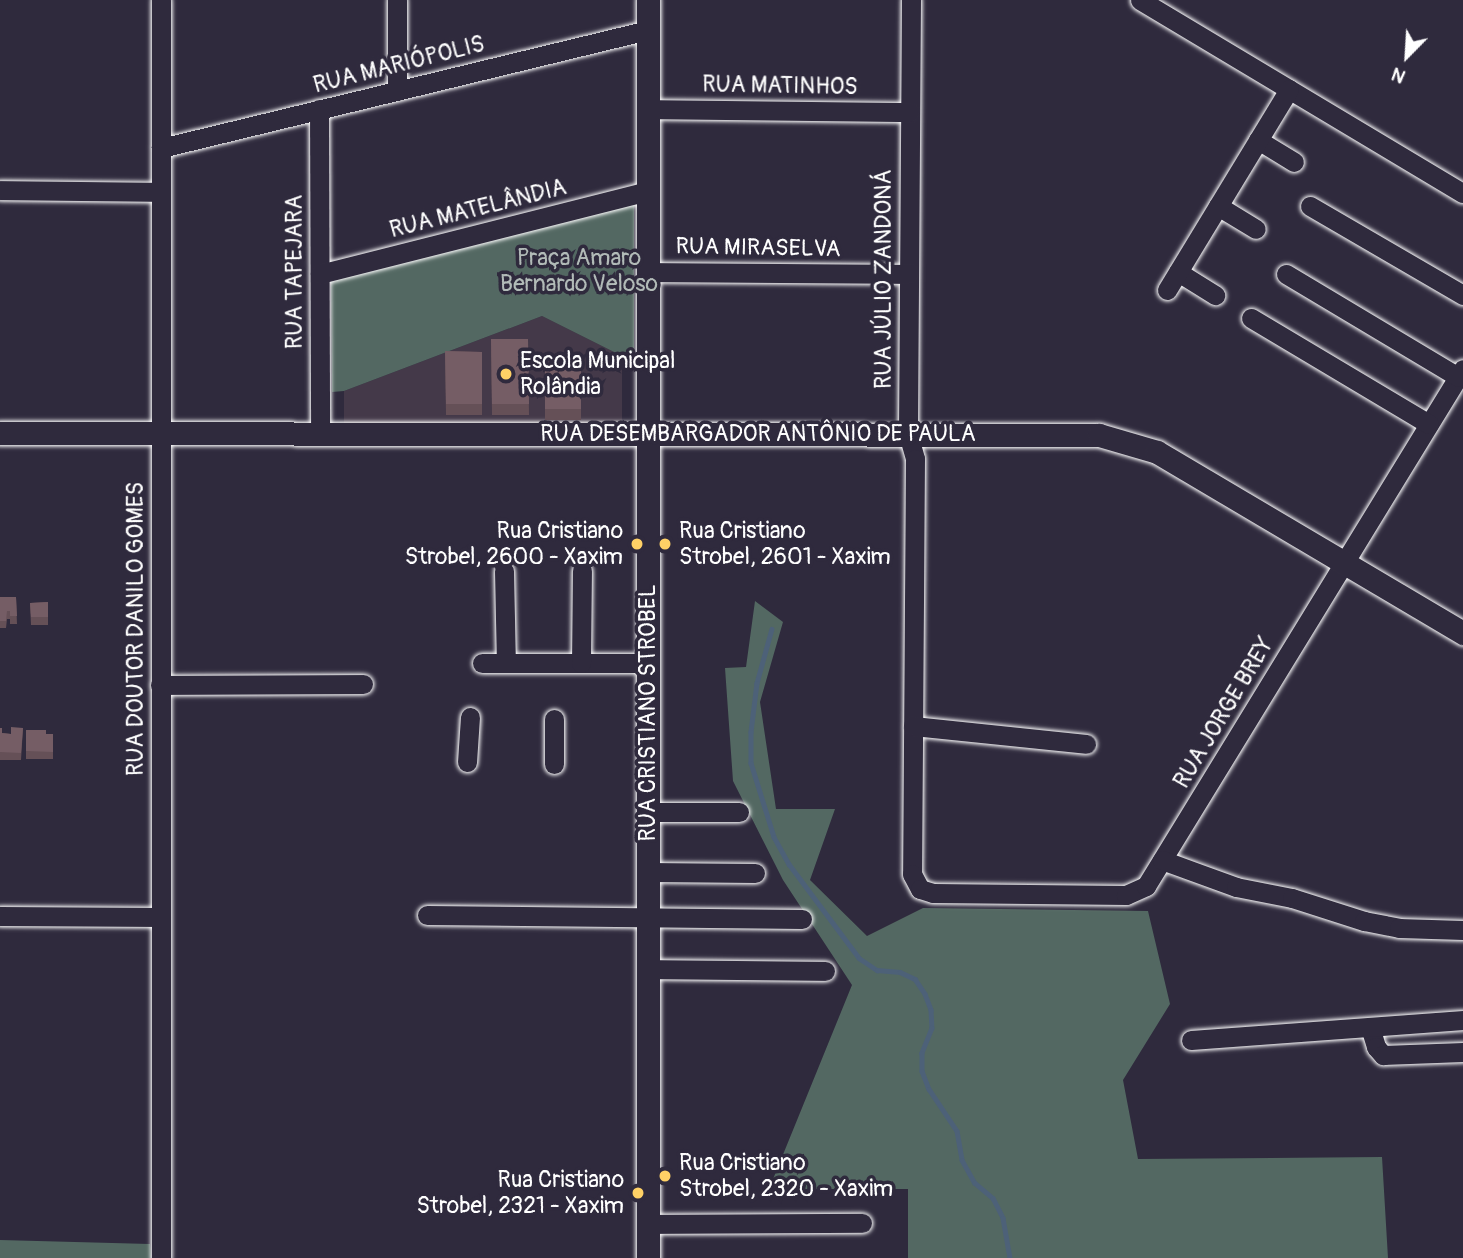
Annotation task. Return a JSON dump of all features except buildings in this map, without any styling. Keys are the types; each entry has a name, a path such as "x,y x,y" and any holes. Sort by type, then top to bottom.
{"main road":[{"name":"RUA CRISTIANO STROBEL","path":"648,0 648,1258"},
{"name":"RUA DESEMBARGADOR ANTÔNIO DE PAULA","path":"0,433 1080,434 1139,445 1463,633"}],"street":[{"name":"RUA DOUTOR DANILO GOMES","path":"160,1258 162,0"},
{"path":"397,0 397,91"},
{"name":"RUA JÚLIO ZANDONÁ","path":"911,0 908,434 915,459 912,874 920,889"},
{"path":"1140,0 1463,193"},
{"name":"RUA MARIÓPOLIS","path":"161,148 649,30"},
{"path":"1167,290 1289,89"},
{"name":"RUA TAPEJARA","path":"319,109 320,434"},
{"name":"RUA MATINHOS","path":"648,109 910,111"},
{"path":"1258,140 1294,162"},
{"path":"0,190 161,192"},
{"name":"RUA MATELÂNDIA","path":"320,274 649,191"},
{"path":"1218,206 1256,229"},
{"path":"1310,206 1463,295"},
{"name":"RUA MIRASELVA","path":"649,272 909,274"},
{"path":"1178,272 1215,295"},
{"path":"1286,274 1461,373"},
{"path":"1251,318 1429,424"},
{"name":"RUA JORGE BREY","path":"920,889 933,893 1134,894 1146,886 1461,373"},
{"path":"504,571 506,663"},
{"path":"581,663 582,571"},
{"path":"482,663 649,663"},
{"path":"160,685 363,684"},
{"path":"467,762 470,717"},
{"path":"554,719 554,764"},
{"path":"913,726 1086,744"},
{"path":"648,812 739,812"},
{"path":"1162,860 1236,887 1292,898 1364,921 1399,928 1463,930"},
{"path":"648,872 755,873"},
{"path":"428,915 802,919"},
{"path":"0,916 161,917"},
{"path":"648,969 825,971"},
{"path":"1191,1040 1463,1020"},
{"path":"1370,1027 1376,1047 1383,1055 1463,1052"},
{"path":"648,1224 862,1223"}],"shaded area":[{"name":"Escola Municipal Rolândia","path":"542,316 622,356 622,423 344,424 344,391"}],"green space":[{"name":"Praça Amaro Bernardo Veloso","path":"634,200 634,356 622,356 542,316 344,391 332,392 331,280"},
{"path":"755,601 783,622 760,702 776,809 835,809 810,880 867,936 923,908 1148,911 1170,1004 1123,1080 1138,1159 1382,1157 1388,1258 908,1258 908,1189 769,1189 852,985 783,880 733,781 725,668 746,667"},
{"path":"0,1240 150,1244 151,1258 0,1258"}],"waterway":[{"path":"772,629 757,683 751,732 751,763 774,837 789,864 859,958 877,970 900,972 915,979 925,994 931,1010 932,1028 922,1053 922,1071 929,1089 957,1131 962,1160 975,1183 993,1198 1003,1218 1010,1258"}],"place":[{"name":"Escola Municipal Rolândia","path":"506,374"},
{"name":"Rua Cristiano Strobel, 2600 - Xaxim","path":"637,544"},
{"name":"Rua Cristiano Strobel, 2601 - Xaxim","path":"665,544"},
{"name":"Rua Cristiano Strobel, 2320 - Xaxim","path":"665,1176"},
{"name":"Rua Cristiano Strobel, 2321 - Xaxim","path":"638,1193"}]}
